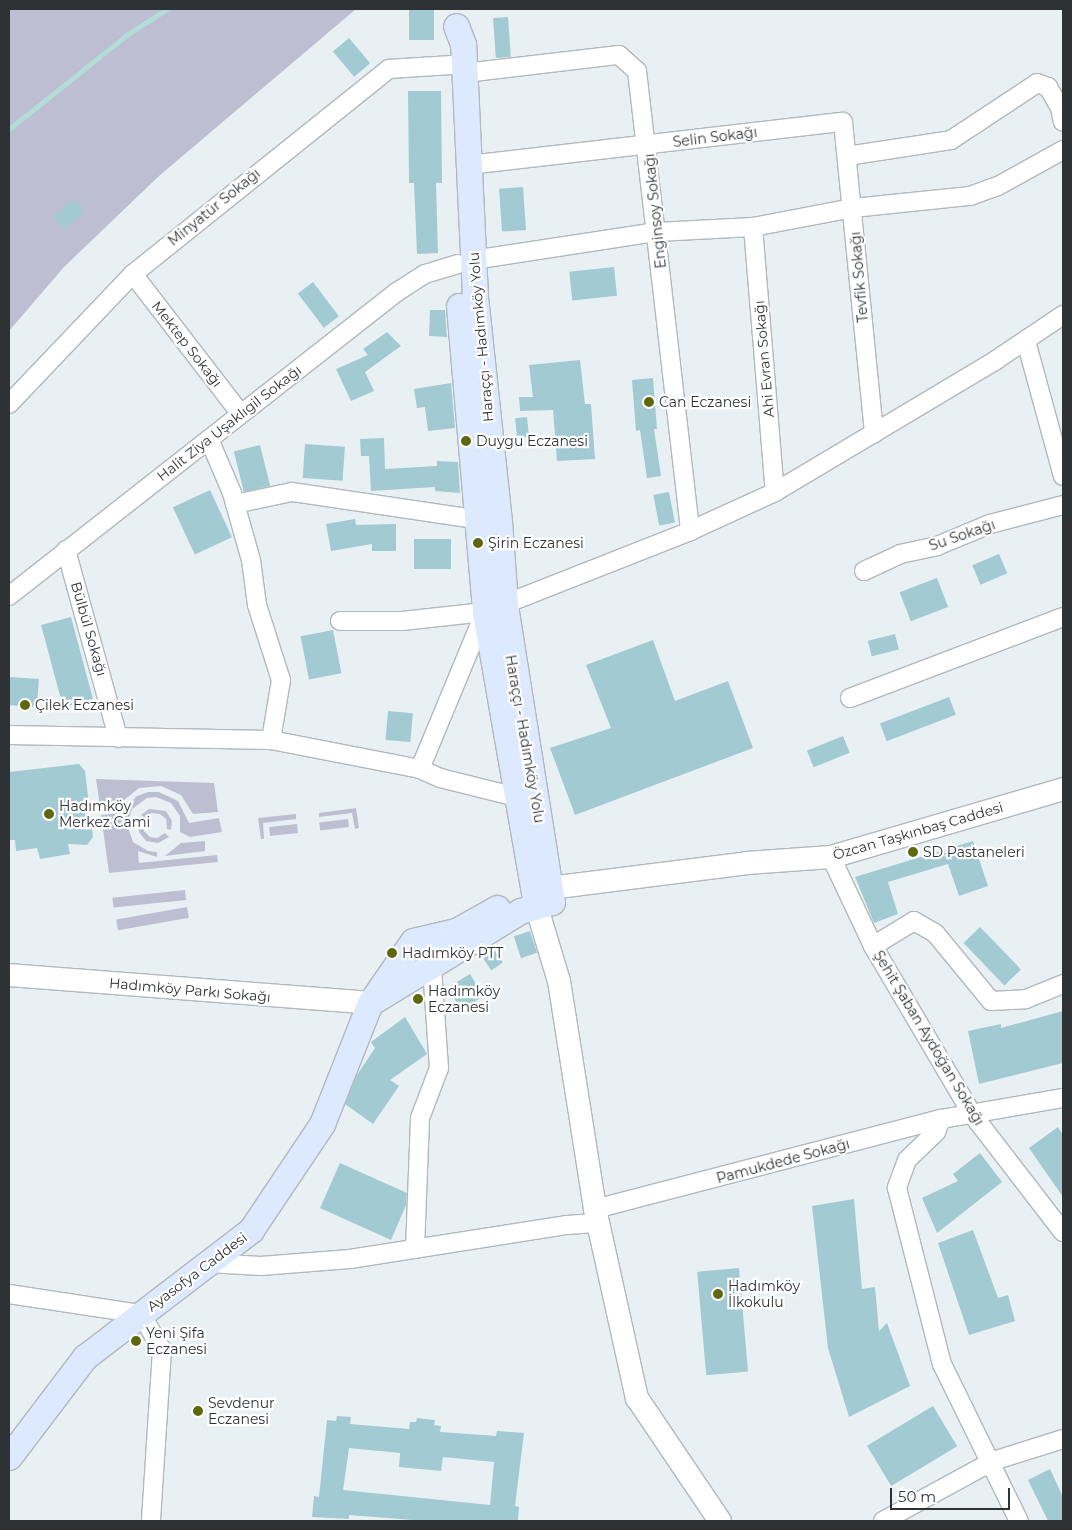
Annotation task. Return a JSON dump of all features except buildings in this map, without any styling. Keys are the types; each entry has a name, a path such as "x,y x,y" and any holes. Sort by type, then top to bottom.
{"main road":[{"name":"Haraççı - Hadımköy Yolu","path":"457,17 463,44 458,69 468,165 465,262 495,608 542,897"},
{"path":"370,1003 432,968 542,897 517,797 495,608 475,519 458,69"},
{"name":"Ayasofya Caddesi","path":"9,1457 85,1357 252,1230 322,1124 370,1003 413,940 456,931 542,897"}],"street":[{"name":"Enginsoy Sokağı","path":"458,69 619,55 637,71 648,145 690,532"},
{"name":"Minyatür Sokağı","path":"9,404 133,274 389,69 458,69"},
{"path":"847,156 951,140 1037,83 1048,86 1060,108 1063,122"},
{"name":"Selin Sokağı","path":"468,165 842,122"},
{"name":"Tevfik Sokağı","path":"842,122 853,208 874,433"},
{"name":"Halit Ziya Uşaklıgil Sokağı","path":"9,596 397,292 425,274 465,262 657,232 753,226 853,208 981,194 1063,150"},
{"name":"Ahi Evran Sokağı","path":"753,226 775,492"},
{"name":"Mektep Sokağı","path":"133,274 241,414"},
{"path":"340,622 402,621 495,608 690,532 775,492 1026,341 1063,315"},
{"path":"1026,341 1063,476"},
{"path":"209,439 235,504 251,560 257,605 281,680 271,740"},
{"path":"235,504 292,492 475,519"},
{"name":"Su Sokağı","path":"864,571 900,554 937,546 990,524 1063,505"},
{"name":"Bülbül Sokağı","path":"66,550 118,738"},
{"path":"420,769 495,608"},
{"path":"850,698 1063,617"},
{"path":"9,735 271,740 420,769 440,778 517,797"},
{"name":"Özcan Taşkınbaş Caddesi","path":"542,897 747,863 770,863 831,857 1063,789"},
{"name":"Şehit Şaban Aydoğan Sokağı","path":"831,857 873,946 972,1114 1063,1232"},
{"path":"542,897 559,980 596,1216 637,1398 720,1521"},
{"path":"873,946 914,921 935,933 991,1001 1026,999 1063,984"},
{"path":"415,1249 420,1118 439,1068 432,968"},
{"name":"Hadımköy Parkı Sokağı","path":"9,975 370,1003"},
{"name":"Pamukdede Sokağı","path":"208,1263 261,1266 350,1259 567,1225 942,1119 1063,1098"},
{"path":"942,1119 936,1132 907,1160 897,1188 942,1364 992,1461 1019,1521"},
{"path":"9,1294 141,1314 162,1350 151,1521"},
{"path":"883,1521 992,1461 1063,1439"}],"shaded area":[{"path":"9,9 356,9 159,176 64,267 9,331"},
{"path":"96,779 214,783 218,812 193,814 181,795 161,786 139,788 119,804 100,806"},
{"path":"148,792 159,792 178,801 189,823 219,818 222,832 190,837 180,832 180,816 171,803 156,797 147,798 132,809 127,825 133,842 148,851 157,852 157,857 138,851 139,863 217,855 218,862 109,873 101,815 120,813 137,796"},
{"path":"356,808 359,828 355,829 352,813 319,817 319,813"},
{"path":"149,809 166,811 172,821 171,830 167,829 166,819 160,814 151,813 145,818 141,815"},
{"path":"296,814 296,819 263,823 264,839 261,839 258,818"},
{"path":"348,819 349,827 320,830 319,823"},
{"path":"138,820 143,823 144,831 150,837 157,838 165,833 169,837 158,843 146,841 139,832"},
{"path":"297,824 298,833 270,836 269,827"},
{"path":"205,841 205,851 165,856 181,843"},
{"path":"185,890 186,900 113,908 112,898"},
{"path":"187,907 189,918 118,930 116,920"}],"waterway":[{"path":"9,129 128,34 167,9"}],"place":[{"name":"Can Eczanesi","path":"649,402"},
{"name":"Duygu Eczanesi","path":"466,441"},
{"name":"Şirin Eczanesi","path":"478,543"},
{"name":"Çilek Eczanesi","path":"25,705"},
{"name":"Hadımköy Merkez Cami","path":"49,814"},
{"name":"SD Pastaneleri","path":"913,852"},
{"name":"Hadımköy PTT","path":"392,953"},
{"name":"Hadımköy Eczanesi","path":"418,999"},
{"name":"Hadımköy İlkokulu","path":"718,1294"},
{"name":"Yeni Şifa Eczanesi","path":"136,1341"},
{"name":"Sevdenur Eczanesi","path":"198,1411"}]}
